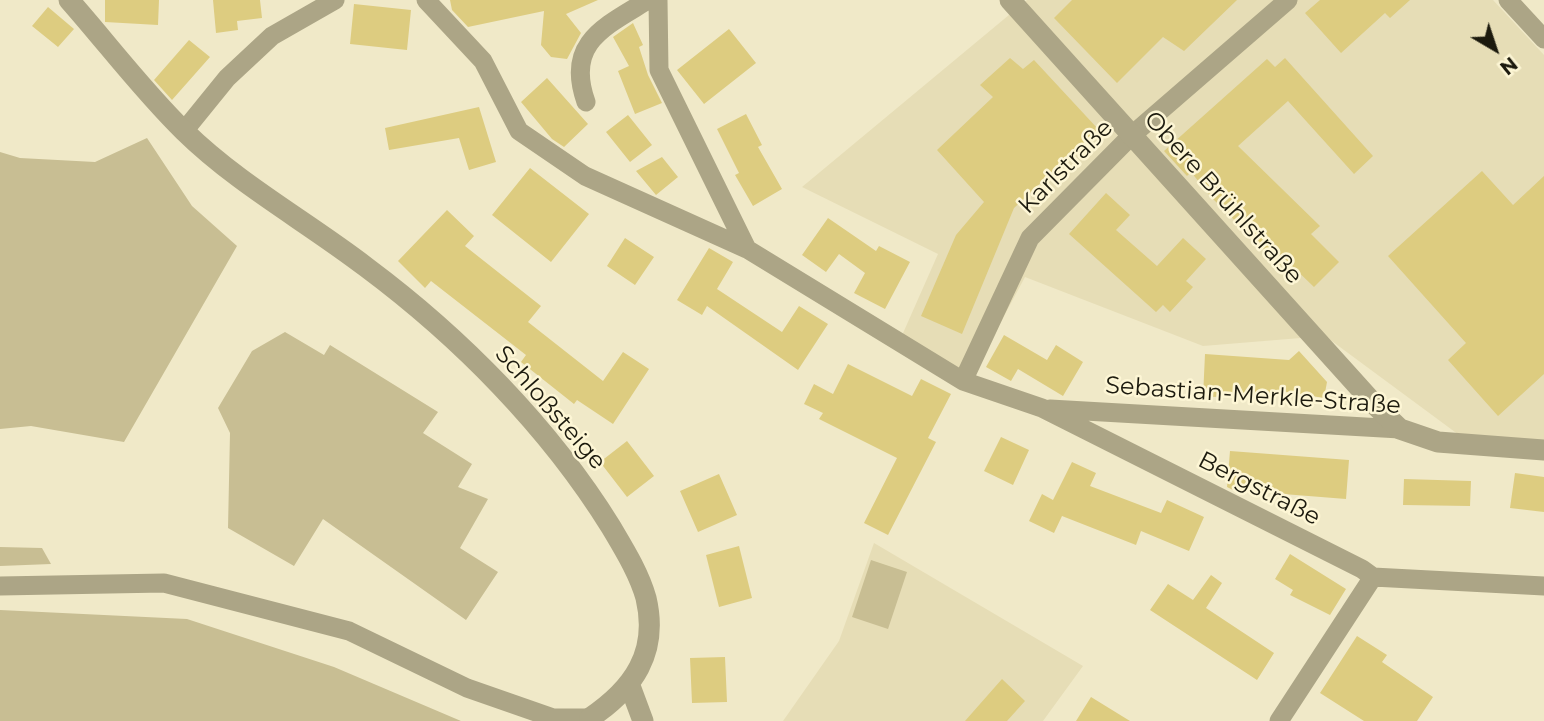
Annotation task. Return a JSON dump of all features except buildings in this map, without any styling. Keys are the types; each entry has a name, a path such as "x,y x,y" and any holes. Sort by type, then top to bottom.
{"street":[{"name":"Schloßsteige","path":"0,586 164,583 349,631 467,688 553,718 591,719 630,686 644,657 648,628 646,598 629,558 585,486 463,349 368,268 238,176 184,131 69,0"},
{"path":"184,131 227,78 272,36 334,0"},
{"path":"426,0 483,61 519,131 584,176 747,249 963,381"},
{"path":"586,102 578,81 578,62 596,33 648,0"},
{"path":"658,0 659,70 747,249"},
{"name":"Obere Brühlstraße","path":"1010,0 1400,429"},
{"name":"Karlstraße","path":"963,381 1030,237 1131,136 1288,0"},
{"path":"1508,0 1544,39"},
{"name":"Bergstraße","path":"963,381 1041,408 1362,569 1373,578 1544,586"},
{"name":"Sebastian-Merkle-Straße","path":"1041,408 1400,429 1438,442 1544,450"},
{"path":"1279,721 1373,578"},
{"path":"630,686 643,721"}],"shaded area":[{"path":"1027,0 1493,0 1544,55 1544,455 1478,449 1325,336 1203,346 1025,277 966,387 896,349 938,254 802,187"},
{"path":"147,138 192,206 237,246 124,442 31,426 0,429 0,152 20,158 95,162"},
{"path":"285,332 324,355 330,345 438,412 423,433 472,464 458,487 488,499 460,548 498,572 466,620 323,519 294,566 228,528 230,433 218,408 252,351"},
{"path":"874,543 1083,666 1043,721 783,721 839,641"},
{"path":"0,547 42,548 51,564 0,566"},
{"path":"871,560 907,572 888,629 852,617"},
{"path":"0,610 187,619 334,667 461,721 0,721"}]}
